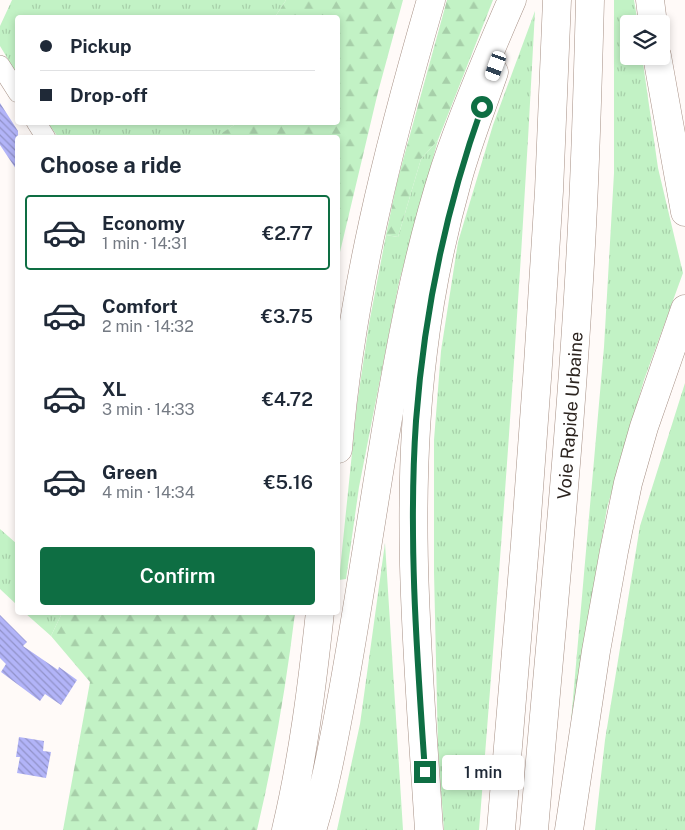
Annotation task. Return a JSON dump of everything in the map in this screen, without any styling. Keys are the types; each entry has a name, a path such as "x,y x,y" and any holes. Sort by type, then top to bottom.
{"highway":[{"path":"340,417 357,297 368,240 415,55 431,0"},
{"path":"429,830 414,559 416,420 427,323 451,206 491,64 512,0"},
{"path":"312,830 330,759 385,437 411,298 428,227 444,169 491,64 525,0"},
{"name":"Voie Rapide Urbaine","path":"501,830 538,365 558,0"},
{"name":"Voie Rapide Urbaine","path":"534,830 576,320 584,188 590,0"},
{"path":"650,0 652,15"},
{"path":"658,65 685,212"},
{"path":"569,830 596,651 614,551 634,458 685,309"},
{"path":"286,830 302,753 314,674 320,615"}],"street":[{"path":"0,65 15,88"}],"green space":[{"path":"12,0 286,0 276,15 15,15 15,71 0,46 0,26"},
{"path":"286,0 403,0 378,92 340,252 340,135 219,135 234,125 340,125 340,15 276,15"},
{"path":"447,0 493,0 438,140 421,159 398,237 386,235 397,182"},
{"path":"614,0 634,0 636,15 620,15 620,65 643,65 658,168 683,273 644,380 607,508 571,721 604,347 614,173"},
{"path":"535,11 510,420 479,830 444,830 438,748 434,572 434,440 441,351 458,242 493,125"},
{"path":"49,125 234,125 220,135 57,135"},
{"path":"438,140 399,282 359,487 346,579 340,580 357,404 369,324 386,235 398,237 421,159"},
{"path":"685,383 685,830 595,830 605,740 640,526"},
{"path":"0,529 15,542 15,603 0,589"},
{"path":"385,543 403,830 337,830 360,724"},
{"path":"27,615 61,615 51,636"},
{"path":"61,615 295,615 279,722 257,830 63,830 90,682 51,636"}],"building":[{"path":"0,103 18,131 18,135 15,135 15,168 0,145"},
{"path":"0,615 27,642 23,646 58,670 59,667 77,680 61,705 45,694 40,701 1,672 6,664 0,658"},
{"path":"19,737 44,741 43,751 51,752 46,778 17,773 20,757 16,757"}],"route":[{"path":"425,772 414,559 416,420 425,337 438,265 458,177 482,107"}]}
